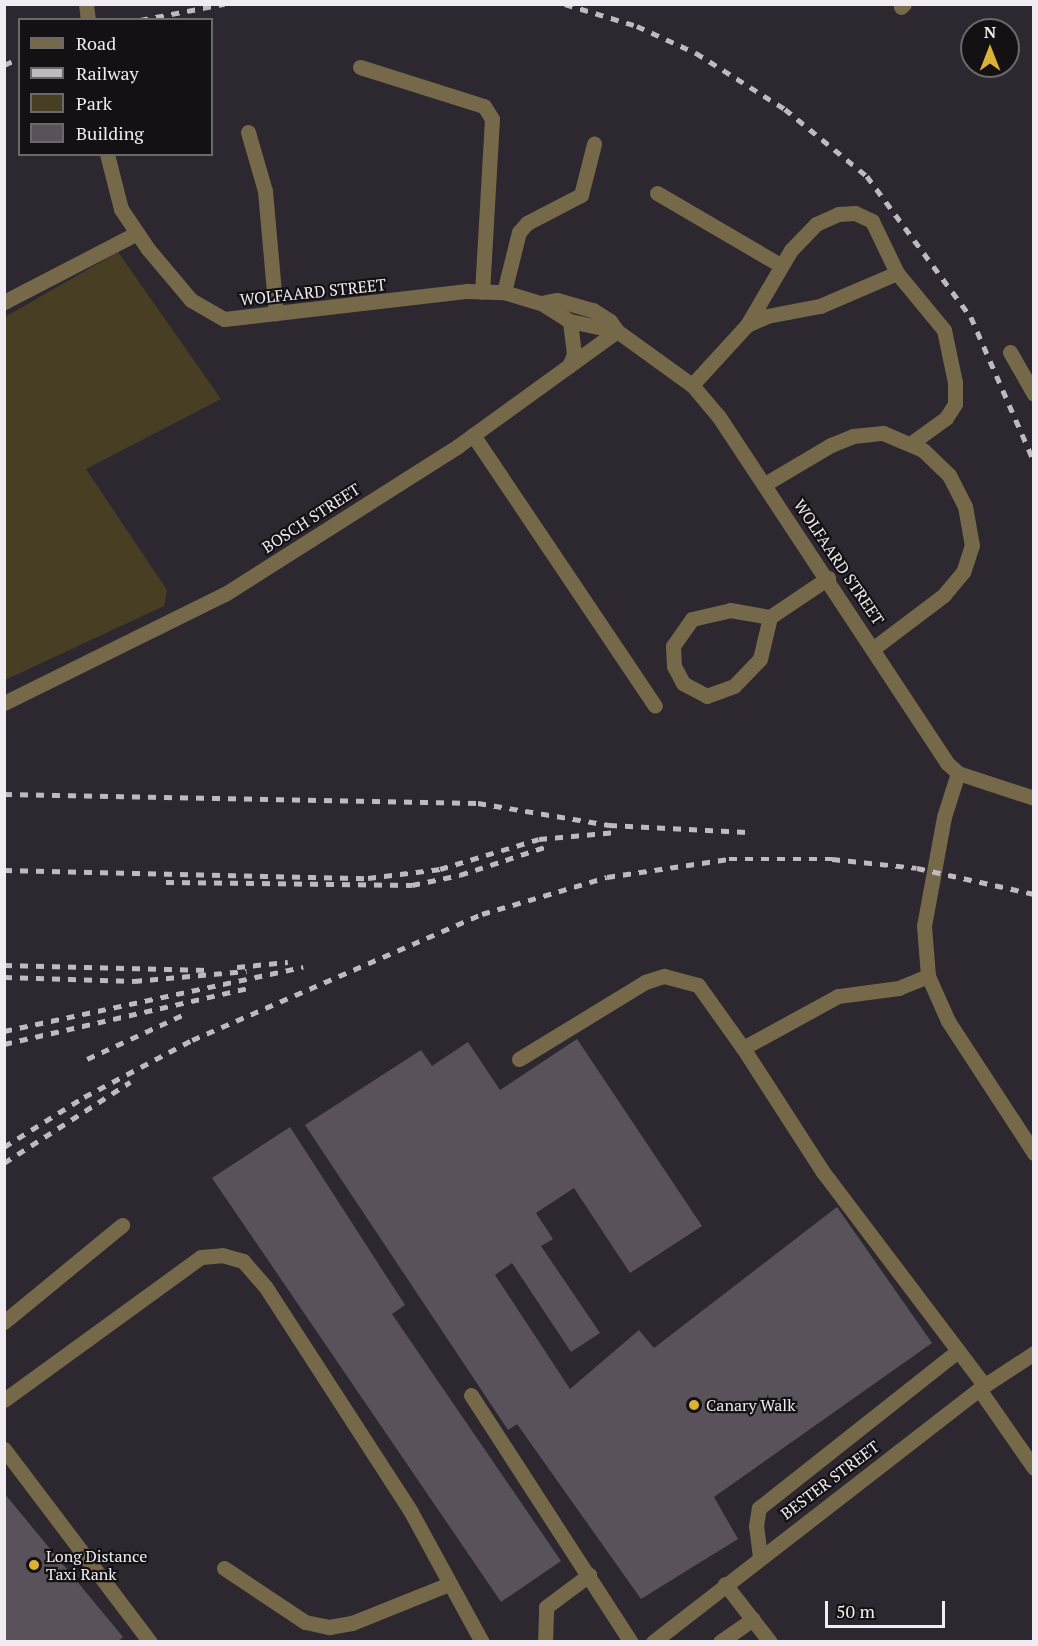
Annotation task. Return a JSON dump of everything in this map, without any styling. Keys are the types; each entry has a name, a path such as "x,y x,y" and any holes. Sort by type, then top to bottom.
{"street":[{"path":"360,67 484,106 492,119 482,292"},
{"path":"248,132 265,191 276,314"},
{"path":"504,292 519,232 526,223 580,195 594,144"},
{"name":"WOLFAARD STREET","path":"108,156 121,209 137,233 171,279 211,312 224,319 482,292 504,292 541,303 570,321 617,331"},
{"path":"657,193 780,265"},
{"path":"692,385 747,325 780,265 816,224 855,213 872,221 897,273 944,330 955,382 955,404 946,418 910,444"},
{"path":"4,302 137,233"},
{"path":"747,325 767,315 820,306 897,273"},
{"name":"WOLFAARD STREET","path":"541,303 557,300 593,310 617,331 692,385 765,483 874,648 937,750 958,773 1034,798"},
{"path":"569,366 574,354 570,321"},
{"name":"BOSCH STREET","path":"4,703 225,594 473,435 617,331"},
{"path":"1010,352 1034,394"},
{"path":"765,483 853,436 883,433 923,450 949,475 965,506 972,545 963,572 944,595 874,648"},
{"path":"473,435 656,706"},
{"path":"770,617 730,610 692,619 673,646 674,666 683,683 707,696 734,686 760,659 770,617 828,578"},
{"path":"958,773 944,817 926,915 928,976 948,1021 1034,1153"},
{"path":"519,1059 645,982 664,976 698,985 743,1048 823,1172 958,1351 1034,1468"},
{"path":"743,1048 838,996 898,988 928,976"},
{"path":"4,1322 122,1225"},
{"path":"4,1400 201,1257 222,1255 243,1261 265,1286 411,1512 482,1641"},
{"path":"760,1557 756,1526 759,1508 958,1351"},
{"name":"BESTER STREET","path":"653,1641 982,1387 1034,1353"},
{"path":"471,1395 632,1641"},
{"path":"4,1449 150,1641"},
{"path":"224,1568 305,1622 329,1627 352,1623 449,1584"},
{"path":"545,1641 546,1607 589,1575"},
{"path":"725,1584 770,1641"},
{"path":"720,1641 753,1619"}],"green space":[{"path":"118,252 221,399 86,469 167,590 164,606 5,680 5,317"}],"building":[{"path":"577,1039 702,1226 630,1273 574,1188 536,1213 553,1239 541,1246 600,1333 571,1352 512,1263 495,1275 570,1389 639,1330 654,1348 837,1207 932,1343 714,1497 738,1539 641,1599 517,1424 508,1430 305,1125 421,1050 432,1066 468,1042 500,1090"},
{"path":"290,1127 405,1305 392,1314 561,1561 501,1602 212,1178"},
{"name":"Long Distance Taxi Rank","path":"4,1493 123,1637 117,1642 4,1642"}],"railway":[{"path":"150,18 224,4"},
{"path":"565,4 637,26 696,53 785,109 867,176 971,317 1034,461"},
{"path":"4,65 18,59"},
{"path":"4,794 478,803 609,825 747,832"},
{"path":"4,870 368,878 440,869 539,839 617,832"},
{"path":"166,882 412,885 460,875 545,847"},
{"path":"4,1147 84,1097 192,1040 482,914 607,877 729,859 832,859 917,868 1034,894"},
{"path":"237,967 288,962"},
{"path":"4,965 208,970"},
{"path":"4,1031 303,967"},
{"path":"4,977 134,981 247,971"},
{"path":"4,1044 248,988"},
{"path":"87,1059 185,1014"},
{"path":"4,1163 130,1082"}],"place":[{"name":"Canary Walk","path":"694,1405"},
{"name":"Long Distance Taxi Rank","path":"34,1565"}]}
